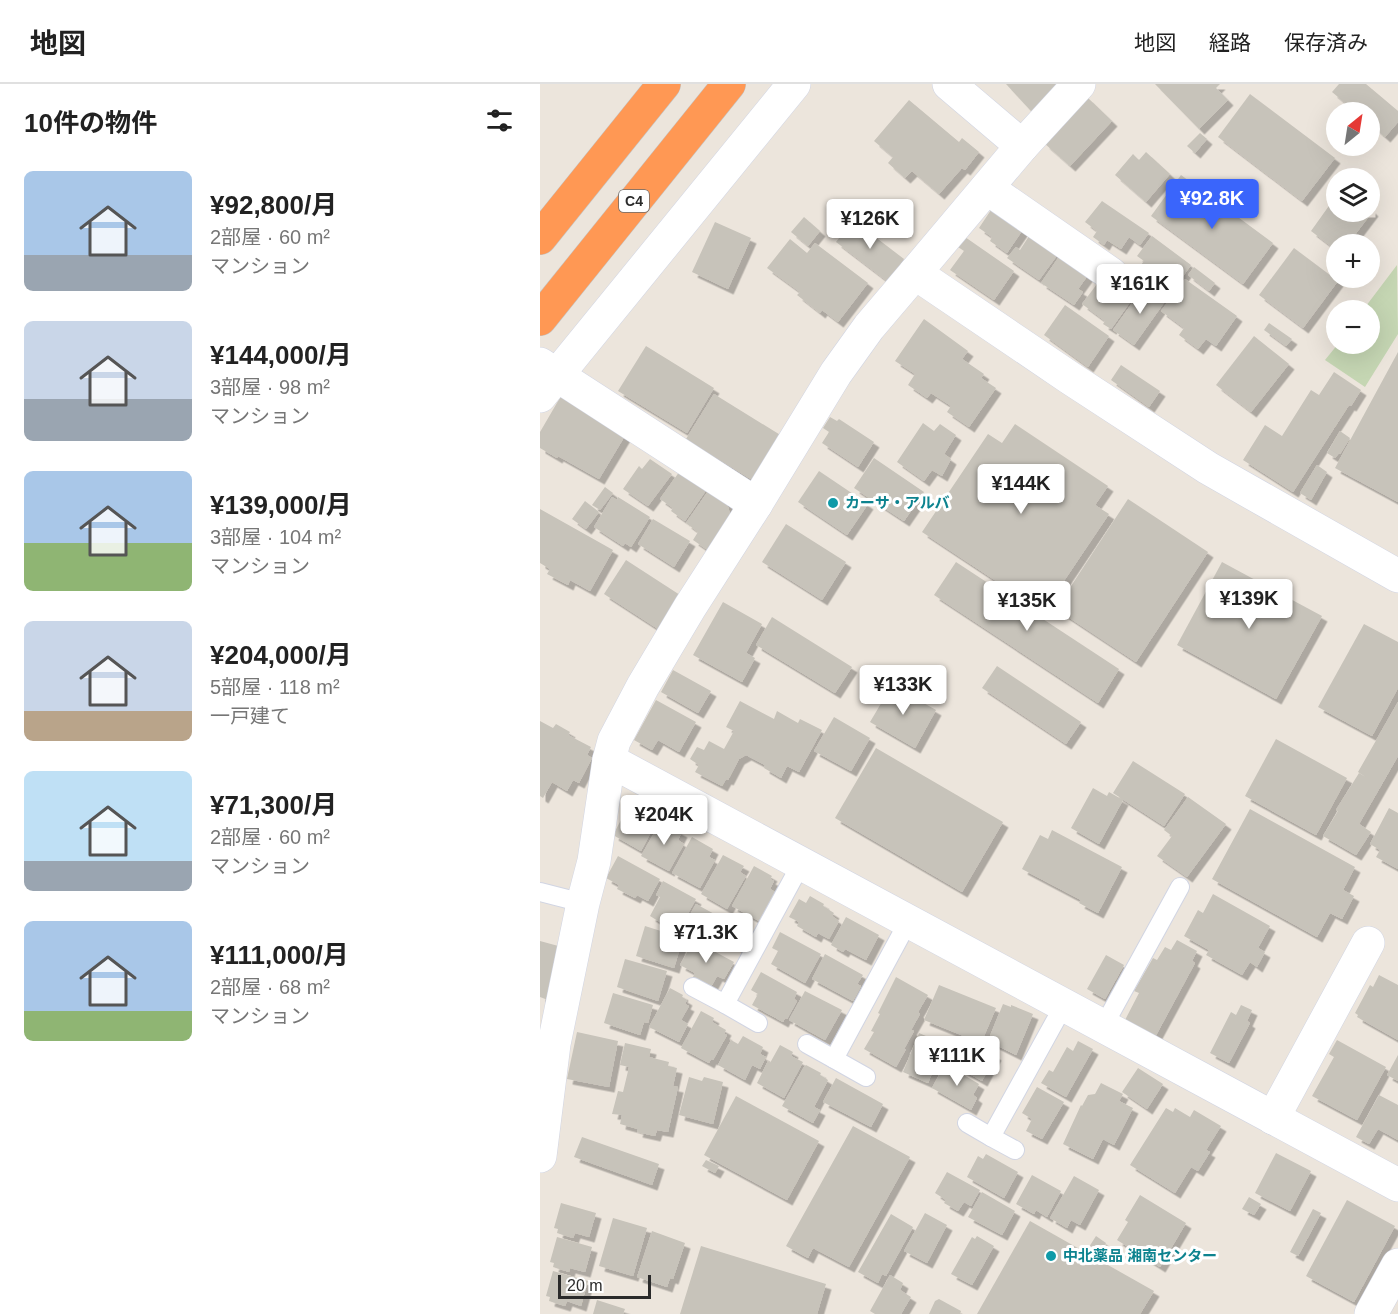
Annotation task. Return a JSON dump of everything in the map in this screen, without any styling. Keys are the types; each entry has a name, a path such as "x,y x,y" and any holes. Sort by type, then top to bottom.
{"highway":[{"path":"540,238 664,84"},
{"name":"C4","path":"540,319 729,84"}],"street":[{"path":"756,504 545,378 794,84"},
{"path":"949,84 1022,146"},
{"path":"540,1156 547,1042 594,861 609,760 614,741 643,686 690,608 836,373 869,327 1022,146 1079,84"},
{"path":"987,188 1111,274"},
{"path":"915,273 1208,468 1398,576"},
{"path":"609,760 1398,1185"},
{"path":"1273,1118 1368,944"},
{"path":"1371,1314 1398,1265"}],"lane":[{"path":"724,1004 801,864"},
{"path":"1103,1027 1180,887"},
{"path":"540,892 583,903"},
{"path":"834,1059 908,922"},
{"path":"693,987 758,1023"},
{"path":"991,1137 1064,1005"},
{"path":"807,1044 866,1077"},
{"path":"967,1123 1015,1150"}],"green space":[{"path":"1397,265 1398,334 1365,387 1325,360 1330,354 1380,354 1380,300 1371,300"}],"building":[{"path":"1006,84 1060,84 1031,111"},
{"path":"1155,84 1220,84 1216,88 1228,100 1199,129"},
{"path":"1339,84 1366,84 1398,111 1398,122 1385,137 1380,133 1380,102 1344,102 1332,92"},
{"path":"1250,94 1326,151 1326,156 1335,158 1302,201 1218,137"},
{"path":"1087,97 1112,121 1070,166 1044,143"},
{"path":"909,100 959,142 962,138 979,152 965,170 962,168 939,194 912,171 905,178 888,163 893,157 874,141"},
{"path":"1200,133 1207,139 1195,153 1187,146"},
{"path":"1146,152 1170,174 1146,202 1115,175 1133,154 1139,160"},
{"path":"1181,175 1273,243 1243,284 1151,216"},
{"path":"1102,201 1149,233 1140,245 1129,237 1121,249 1107,240 1104,245 1093,237 1097,231 1085,222"},
{"path":"991,210 1026,225 1007,253 990,241 992,237 979,228"},
{"path":"1326,210 1326,222 1365,222 1356,234 1326,234 1326,242 1311,231"},
{"path":"804,217 820,231 808,246 791,232"},
{"path":"853,220 904,259 887,281 836,242"},
{"path":"715,222 751,238 728,289 692,272"},
{"path":"1033,230 1061,250 1039,280 1007,258 1016,247 1020,250"},
{"path":"1152,236 1191,265 1174,289 1141,265 1144,261 1137,256"},
{"path":"965,237 1014,271 994,300 950,270 964,251 958,247"},
{"path":"790,239 807,253 815,243 868,283 838,322 822,310 820,313 797,295 800,292 767,268"},
{"path":"1294,248 1326,272 1326,288 1333,288 1303,328 1259,295"},
{"path":"1063,251 1091,271 1078,289 1083,292 1074,305 1041,283"},
{"path":"1194,267 1215,283 1209,291 1188,275"},
{"path":"1185,279 1237,316 1216,346 1206,339 1198,349 1179,335 1184,328 1161,311"},
{"path":"1097,284 1102,288 1104,284 1116,289 1118,287 1133,298 1111,329 1103,324 1105,321 1082,304"},
{"path":"1145,285 1166,300 1134,345 1113,330"},
{"path":"1065,305 1109,336 1088,367 1044,335"},
{"path":"924,319 968,351 962,359 984,374 981,378 996,388 969,427 947,412 951,406 931,393 927,398 908,385 915,374 895,361"},
{"path":"1269,323 1292,339 1286,346 1264,330"},
{"path":"1254,336 1289,364 1251,412 1216,385"},
{"path":"646,346 714,388 687,433 618,391"},
{"path":"1398,352 1398,502 1335,468"},
{"path":"1121,365 1160,391 1149,407 1111,380"},
{"path":"1334,372 1361,390 1293,492 1243,460 1265,425 1282,436 1311,390 1319,395"},
{"path":"714,394 782,436 754,481 686,439"},
{"path":"561,396 626,434 599,479 540,448 540,432"},
{"path":"830,417 837,421 839,419 874,442 858,467 822,443 829,432 823,428"},
{"path":"923,423 934,431 940,424 956,435 944,454 951,459 942,476 932,470 924,481 897,462"},
{"path":"1015,424 1108,486 1095,505 1109,514 1043,612 922,532 988,434 1002,443"},
{"path":"1340,431 1350,438 1335,458 1327,453"},
{"path":"874,458 924,492 904,521 854,488"},
{"path":"650,459 672,474 648,506 623,489 639,466 642,469"},
{"path":"1317,465 1327,472 1311,500 1300,493"},
{"path":"682,468 709,486 685,521 671,511 673,508 660,499"},
{"name":"カーサ・アルバ","path":"819,471 868,504 847,535 798,502"},
{"path":"605,487 613,493 600,510 592,505"},
{"path":"711,487 727,503 730,514 709,551 693,540 698,532 686,523"},
{"path":"612,497 617,500 618,497 650,517 631,547 625,543 623,546 594,527"},
{"path":"1128,499 1208,552 1136,662 1056,609"},
{"path":"585,501 599,512 586,529 572,519"},
{"path":"540,509 613,550 590,591 570,580 568,585 547,574 550,569 540,563"},
{"path":"653,519 690,541 674,567 638,544"},
{"path":"786,524 846,562 822,600 762,562"},
{"path":"626,560 680,595 658,629 604,594"},
{"path":"956,562 1119,669 1098,703 934,595"},
{"path":"1222,562 1322,616 1276,699 1177,645"},
{"path":"723,602 762,624 746,653 755,658 742,682 693,655"},
{"path":"772,617 852,667 835,693 756,645"},
{"path":"1364,624 1398,642 1398,688 1372,736 1318,707"},
{"path":"997,666 1081,722 1066,744 982,688"},
{"path":"673,670 711,691 698,713 661,692"},
{"path":"892,685 936,710 915,748 870,722"},
{"path":"656,700 696,722 679,752 658,740 652,750 634,740"},
{"path":"740,701 774,719 777,711 798,723 800,719 822,730 799,772 787,766 781,778 764,768 765,765 746,755 739,759 728,780 726,779 722,786 695,772 699,765 690,759 697,747 704,750 709,741 724,749 734,731 726,727"},
{"path":"1398,702 1398,756 1359,824 1371,832 1356,855 1323,836 1359,773 1367,778 1358,772"},
{"path":"834,717 870,738 851,771 814,751"},
{"path":"540,721 553,728 556,724 570,732 568,735 591,747 587,755 592,758 579,783 573,780 567,791 552,782 543,798 540,796"},
{"path":"1276,739 1347,778 1316,835 1245,796"},
{"path":"876,748 1003,822 962,892 835,818"},
{"path":"1133,761 1185,794 1164,826 1113,793"},
{"path":"1093,788 1107,796 1109,792 1123,800 1099,844 1071,828"},
{"path":"1188,797 1226,824 1187,877 1157,856 1172,836 1164,830"},
{"path":"646,802 662,811 641,851 613,835 628,807 639,813"},
{"path":"1389,808 1398,813 1398,869 1376,857 1380,850 1370,844"},
{"path":"1250,809 1355,867 1343,890 1354,896 1342,919 1330,913 1317,937 1212,879"},
{"path":"661,821 682,832 678,840 684,844 669,871 641,856"},
{"path":"1052,830 1122,867 1098,913 1079,903 1081,900 1022,869 1040,835 1048,839"},
{"path":"692,837 713,849 709,857 715,860 700,888 672,873"},
{"path":"723,855 744,866 740,872 746,876 727,909 701,894"},
{"path":"618,856 660,879 648,901 637,895 635,898 617,889 619,885 606,878"},
{"path":"754,866 772,876 770,879 774,881 770,889 775,892 759,921 732,906"},
{"path":"663,881 696,899 680,928 665,920 663,924 650,916 660,897 656,895"},
{"path":"1213,894 1270,926 1258,948 1265,952 1257,967 1250,962 1242,975 1206,955 1209,950 1184,936 1198,910 1203,913"},
{"path":"810,896 824,904 823,906 834,913 832,916 839,921 829,939 818,933 816,937 797,926 799,922 789,917 799,899 806,903"},
{"path":"696,904 751,934 742,950 718,937 715,943 696,933 699,929 686,922"},
{"path":"846,917 879,935 866,960 845,949 843,952 831,945"},
{"path":"645,926 683,938 674,968 636,956"},
{"path":"780,932 821,954 805,983 771,964 778,951 772,948"},
{"path":"1177,940 1197,951 1192,961 1195,963 1154,1039 1124,1022 1139,993 1134,991 1153,958 1157,960 1165,947 1171,950"},
{"path":"540,941 562,947 548,1000 540,997"},
{"path":"697,942 734,962 724,979 717,976 711,987 693,977 695,973 680,965 690,947 694,949"},
{"path":"825,954 863,975 857,984 861,986 853,1001 812,979"},
{"path":"1106,955 1124,965 1105,999 1087,989"},
{"path":"625,959 667,971 658,1001 617,987"},
{"path":"761,972 797,992 794,999 797,1001 783,1022 752,1005 758,994 751,990"},
{"path":"1379,975 1398,985 1398,1040 1357,1017 1355,1013 1370,985 1373,987"},
{"path":"896,977 928,995 918,1012 920,1014 911,1030 914,1031 896,1067 864,1049 874,1032 871,1031 880,1014 878,1013"},
{"path":"939,985 996,1008 981,1043 924,1020"},
{"path":"670,988 683,995 682,997 687,1000 685,1004 689,1006 681,1020 688,1024 679,1042 649,1027"},
{"path":"805,991 842,1010 825,1040 789,1020"},
{"path":"613,993 653,1005 648,1023 644,1022 640,1035 604,1023"},
{"path":"1003,1004 1033,1014 1016,1055 988,1041"},
{"path":"1241,1005 1252,1010 1247,1021 1250,1023 1229,1063 1210,1053 1231,1012 1236,1015"},
{"path":"701,1011 714,1018 712,1022 726,1030 724,1034 727,1035 709,1063 681,1048"},
{"path":"577,1032 618,1041 609,1087 567,1079"},
{"path":"919,1033 944,1044 928,1083 903,1072"},
{"path":"743,1036 763,1047 760,1054 766,1057 760,1069 752,1065 745,1080 718,1065 731,1040 738,1044"},
{"path":"955,1038 983,1053 985,1049 996,1055 982,1081 943,1059"},
{"path":"1337,1040 1386,1067 1357,1120 1312,1096 1334,1057 1329,1054"},
{"path":"1078,1041 1093,1049 1066,1097 1041,1083 1049,1070 1053,1072 1067,1047 1073,1051"},
{"path":"625,1043 651,1049 649,1057 669,1062 668,1066 677,1068 673,1086 678,1087 668,1132 657,1130 655,1136 637,1132 638,1129 620,1124 622,1115 612,1114 618,1091 623,1092 629,1067 620,1065"},
{"path":"780,1045 793,1052 791,1056 803,1062 784,1098 757,1083 768,1061 770,1063"},
{"path":"1398,1055 1398,1081 1387,1075"},
{"path":"945,1064 979,1084 973,1095 977,1098 971,1110 932,1088"},
{"path":"806,1065 821,1073 820,1075 828,1080 814,1107 820,1110 813,1123 782,1106"},
{"path":"1138,1068 1163,1084 1147,1109 1122,1092"},
{"path":"689,1077 702,1081 704,1077 723,1082 713,1124 679,1115"},
{"path":"836,1078 883,1104 871,1127 823,1102"},
{"path":"1101,1083 1123,1094 1119,1101 1133,1108 1114,1145 1103,1139 1093,1159 1063,1144 1081,1105 1088,1095 1095,1094"},
{"path":"1037,1087 1064,1102 1042,1139 1026,1131 1032,1119 1022,1113"},
{"path":"1379,1095 1398,1105 1398,1140 1378,1129 1369,1144 1356,1137"},
{"path":"736,1096 819,1141 787,1200 704,1155"},
{"path":"1166,1108 1173,1112 1175,1108 1190,1117 1194,1110 1221,1126 1206,1150 1210,1152 1198,1171 1191,1167 1175,1193 1130,1165"},
{"path":"853,1126 910,1157 849,1267 813,1248 808,1258 786,1246"},
{"path":"582,1137 659,1164 652,1185 574,1157"},
{"path":"1276,1153 1311,1171 1290,1211 1255,1193"},
{"path":"986,1154 1018,1172 1004,1198 967,1177 978,1156 983,1159"},
{"path":"706,1160 719,1166 715,1173 702,1166"},
{"path":"947,1172 980,1190 971,1206 964,1202 958,1211 944,1203 946,1200 935,1193"},
{"path":"1032,1175 1061,1191 1047,1217 1036,1210 1034,1214 1016,1204"},
{"path":"1074,1176 1099,1190 1080,1225 1071,1220 1067,1228 1050,1218"},
{"path":"982,1192 1015,1211 1002,1235 968,1217"},
{"path":"1140,1195 1186,1223 1160,1267 1117,1240 1128,1222 1125,1220"},
{"path":"1249,1197 1261,1204 1254,1215 1242,1209"},
{"path":"1347,1200 1395,1226 1354,1302 1306,1276"},
{"path":"561,1203 596,1213 589,1237 575,1233 573,1238 557,1233 558,1229 554,1228"},
{"path":"1313,1209 1321,1213 1298,1256 1290,1252"},
{"path":"925,1213 947,1225 927,1263 904,1251"},
{"path":"891,1214 913,1227 886,1276 882,1274 878,1283 858,1272"},
{"path":"613,1218 647,1228 633,1276 599,1266"},
{"name":"中北薬品 湘南センター","path":"1030,1221 1154,1291 1140,1314 977,1314"},
{"path":"652,1231 685,1243 673,1279 670,1278 667,1287 637,1277"},
{"path":"977,1236 994,1246 972,1285 951,1274 972,1237 975,1239"},
{"path":"1096,1236 1106,1243 1100,1254 1089,1247"},
{"path":"557,1237 592,1247 585,1272 570,1268 569,1272 553,1267 554,1263 550,1262"},
{"path":"701,1246 826,1284 817,1314 680,1314"},
{"path":"553,1271 588,1281 581,1306 567,1301 565,1306 549,1301 550,1297 546,1296"},
{"path":"890,1275 903,1283 900,1290 911,1297 901,1314 875,1314 870,1311"},
{"path":"939,1299 961,1311 960,1314 929,1314 935,1301"},
{"path":"597,1300 625,1309 623,1314 593,1314"}],"place":[{"name":"カーサ・アルバ","path":"833,503"},
{"name":"中北薬品 湘南センター","path":"1051,1256"}]}
